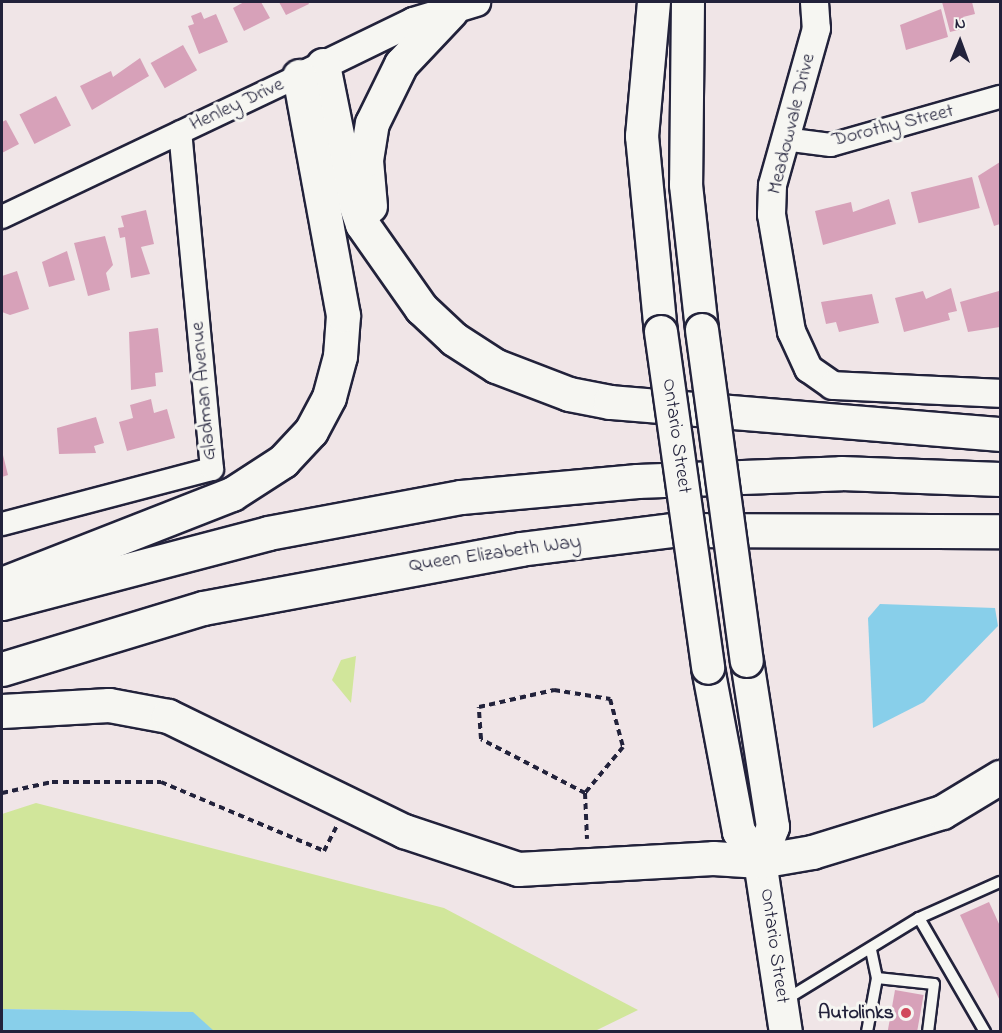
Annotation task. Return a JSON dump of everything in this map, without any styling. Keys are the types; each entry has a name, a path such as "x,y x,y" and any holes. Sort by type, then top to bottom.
{"highway":[{"path":"395,276 369,201 366,160 372,123 401,64 464,6"},
{"path":"311,70 362,224 395,276 454,339 496,366 569,394 650,407 1000,434"},
{"path":"2,584 232,494 283,461 311,431 329,397 340,356 343,315 311,70"},
{"path":"2,603 256,535 461,497 637,480 841,473 1000,479"},
{"name":"Queen Elizabeth Way","path":"2,669 203,608 520,549 673,530 1000,531"},
{"path":"2,711 109,705 168,716 349,802 404,831 518,869 588,867 713,858 760,861 812,852 942,812 1000,777"}],"main road":[{"name":"Ontario Street","path":"654,2 642,136 661,332 708,668 739,832 760,861 784,1017"},
{"name":"Ontario Street","path":"688,2 686,185 702,330 747,661 773,827 760,861"}],"street":[{"name":"Meadowvale Drive","path":"814,2 816,28 772,185 771,214 791,330 808,368 832,385 1000,393"},
{"name":"Henley Drive","path":"2,217 413,21 464,6"},
{"name":"Dorothy Street","path":"784,139 831,145 1000,97"},
{"name":"Gladman Avenue","path":"2,524 212,469 180,133"}],"lane":[{"path":"784,1017 871,950 919,918 1000,882"},
{"path":"919,918 985,1032"},
{"path":"867,1032 877,978 871,950"},
{"path":"877,978 934,984 928,1032"}],"path":[{"path":"585,793 482,739 479,707 554,690 610,699 623,747 585,793 588,867"},
{"path":"2,793 52,782 161,782 324,851 349,802"}],"green space":[{"path":"356,656 351,703 332,680 341,660"},
{"path":"36,803 444,908 638,1010 595,1031 214,1032 192,1012 2,1009 2,814"}],"water":[{"path":"880,604 995,608 998,626 924,702 873,728 868,618"},
{"path":"2,1009 193,1012 214,1031 2,1031"}],"building":[{"path":"244,2 261,2 270,18 244,31 233,8"},
{"path":"279,2 308,2 309,4 286,15"},
{"path":"942,2 972,2 975,14 963,17 966,28 950,32"},
{"path":"941,9 948,37 906,50 900,25"},
{"path":"201,12 204,19 216,14 228,42 199,54 188,26 194,24 191,16"},
{"path":"183,45 197,70 165,88 151,63"},
{"path":"140,58 149,76 92,110 80,86 111,71 113,77"},
{"path":"56,96 71,125 34,144 19,115"},
{"path":"6,120 19,144 2,153 2,122"},
{"path":"1000,162 1000,224 994,226 978,176"},
{"path":"972,177 980,208 919,223 911,192"},
{"path":"889,199 896,224 823,245 815,211 851,202 853,212"},
{"path":"146,210 154,244 141,247 150,274 131,278 125,237 120,238 118,228 124,227 121,216"},
{"path":"105,236 113,265 106,273 110,290 88,296 74,243"},
{"path":"67,251 75,280 49,287 42,262"},
{"path":"17,271 29,309 10,315 2,312 2,276"},
{"path":"951,288 957,311 948,313 950,320 904,332 895,298 923,291 926,299"},
{"path":"999,291 1000,327 968,332 960,302"},
{"path":"872,294 879,323 839,332 836,322 826,324 821,302"},
{"path":"158,328 163,372 155,373 156,386 131,390 129,332"},
{"path":"151,399 154,413 167,409 175,438 127,451 119,422 133,418 130,405"},
{"path":"96,417 104,443 94,446 96,453 59,454 57,428"},
{"path":"2,451 8,475 2,477"},
{"path":"989,902 1000,926 1000,1001 960,915"},
{"name":"Autolinks","path":"895,990 924,995 917,1032 888,1032"}],"place":[{"name":"Autolinks","path":"906,1013"}]}
